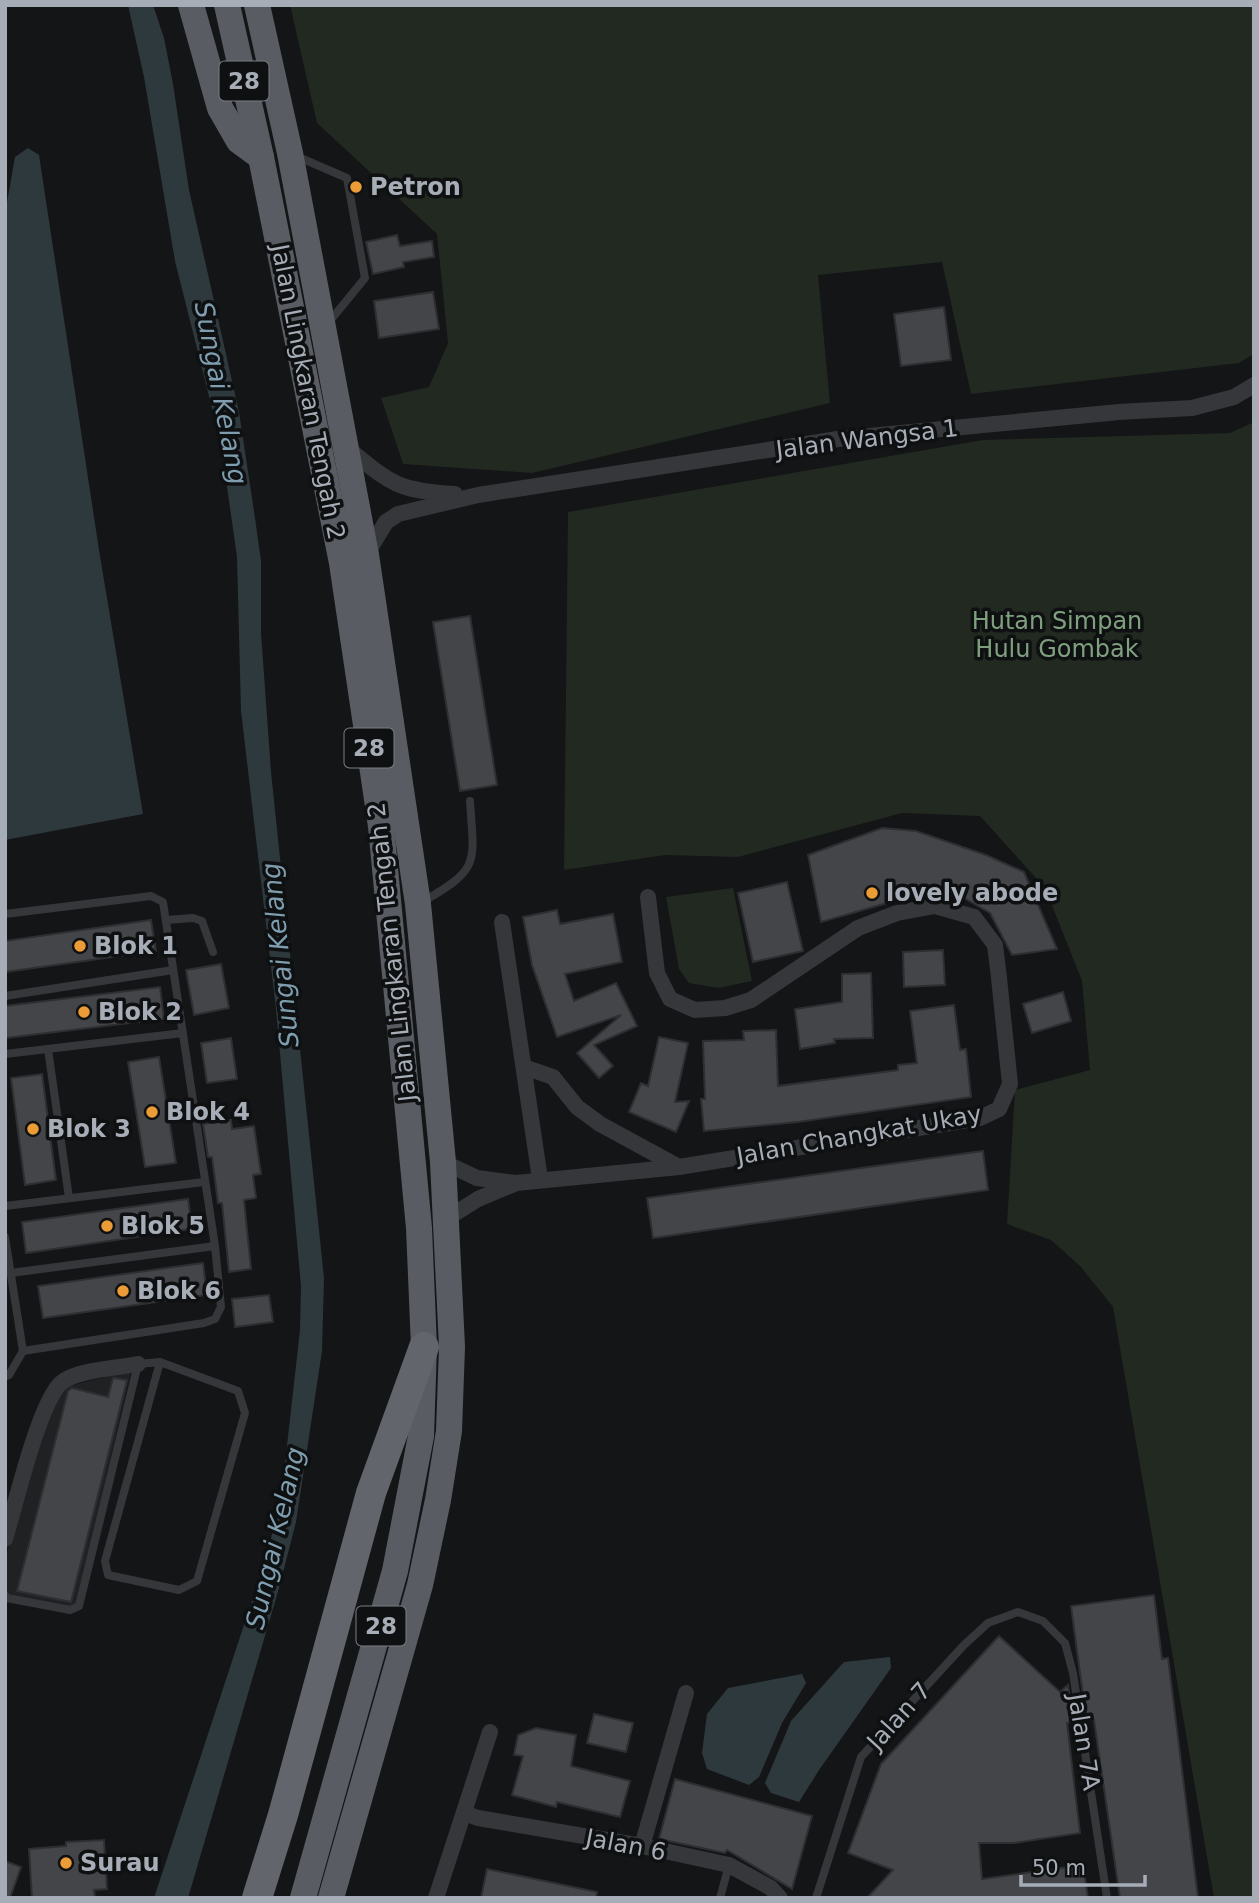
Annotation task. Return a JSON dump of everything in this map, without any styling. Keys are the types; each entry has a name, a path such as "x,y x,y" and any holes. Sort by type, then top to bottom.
{"highway":[{"path":"191,5 220,108 239,141 261,157"},
{"name":"Jalan Lingkaran Tengah 2","path":"226,5 261,157 342,563 381,826 419,1228 424,1346 421,1436 395,1571 303,1898"},
{"name":"Jalan Lingkaran Tengah 2","path":"257,5 290,153 366,555 418,905 443,1162 452,1347 449,1431 420,1585 331,1898"},
{"path":"257,1898 283,1815 371,1493 424,1346"}],"street":[{"name":"Jalan Wangsa 1","path":"366,555 386,522 398,514 478,495 838,439 1119,412 1192,408 1234,397 1254,385"},
{"name":"Jalan Wangsa 1","path":"346,447 385,479 402,488 421,492 478,495"},
{"name":"Jalan Changkat Ukay","path":"443,1162 477,1178 516,1182 679,1167 980,1118 999,1109 1010,1084 995,945 974,917 935,906 897,913 858,928 751,1000 725,1008 695,1010 670,999 657,973 648,897"},
{"path":"502,922 540,1179"},
{"path":"524,1067 553,1077 577,1107 600,1124 679,1167"},
{"name":"Jalan Changkat Ukay","path":"446,1219 478,1199 516,1182"},
{"path":"5,1539 45,1405 62,1382 85,1373 138,1364"},
{"path":"642,1846 686,1693"},
{"path":"436,1898 490,1732"},
{"name":"Jalan 6","path":"464,1813 478,1818 642,1846 729,1866 771,1888 780,1898"}],"lane":[{"path":"290,153 347,178 365,278 324,328"},
{"path":"418,905 452,884 469,866 474,855 470,801"},
{"path":"5,914 151,896 163,902 215,1246 221,1307 215,1319 204,1323 23,1351"},
{"path":"166,920 193,918 202,921 213,952"},
{"path":"5,996 173,970"},
{"path":"5,1054 183,1033"},
{"path":"48,1049 69,1198"},
{"path":"5,1206 204,1182"},
{"path":"5,1237 23,1351 9,1375 5,1377"},
{"path":"11,1273 215,1246"},
{"path":"5,1595 7,1598 70,1610 79,1605 138,1364 160,1362 238,1391 245,1413 197,1581 179,1590 108,1575 105,1561 160,1362"},
{"name":"Jalan 7","path":"816,1898 861,1758 980,1630 988,1623 1018,1612"},
{"name":"Jalan 7A","path":"1018,1612 1043,1621 1065,1643 1073,1673 1107,1898"},
{"path":"720,1898 729,1866"}],"shaded area":[{"path":"131,1371 77,1602 69,1607 10,1595 5,1588 7,1553 52,1406 65,1387"}],"green space":[{"path":"290,5 1254,5 1254,354 1239,363 971,394 942,262 818,275 830,403 532,473 403,464 381,398 429,387 448,343 437,234 317,123"},
{"name":"Hutan Simpan Hulu Gombak","path":"1254,422 1254,1898 1214,1898 1113,1307 1080,1266 1051,1240 1007,1224 1015,1090 1090,1070 1082,981 1045,888 980,816 902,813 738,857 665,855 564,870 568,512 983,440 1230,433"},
{"path":"733,888 752,981 718,988 689,983 679,969 666,897"}],"water":[{"name":"Sungai Kelang","path":"128,5 153,5 164,38 189,190 239,412 261,561 261,633 271,772 324,1278 322,1351 296,1522 188,1898 154,1898 268,1552 282,1490 300,1330 301,1286 276,1009 241,711 237,557 221,444 175,261 144,77"},
{"path":"28,148 39,155 99,550 143,814 5,840 5,214 15,157"},
{"path":"890,1657 891,1668 799,1802 771,1793 765,1783 791,1721 844,1662"},
{"path":"802,1674 806,1683 782,1723 759,1777 749,1785 707,1769 702,1753 707,1714 728,1688"}],"building":[{"path":"397,235 400,246 432,241 434,257 403,262 404,267 373,274 366,242"},
{"path":"433,292 439,329 379,338 374,301"},
{"path":"944,307 951,360 901,366 894,314"},
{"path":"470,616 497,785 460,791 433,622"},
{"name":"lovely abode","path":"882,828 916,831 986,855 1024,872 1057,949 1012,955 990,913 948,889 908,897 821,922 808,855"},
{"path":"787,882 803,951 753,962 738,893"},
{"path":"557,910 560,924 613,914 622,962 565,974 574,1001 616,983 637,1026 594,1045 613,1066 599,1078 577,1053 621,1015 557,1037 532,965 523,917"},
{"name":"Blok 1","path":"151,920 156,951 5,972 5,941"},
{"path":"943,950 945,985 904,987 903,952"},
{"path":"221,964 229,1008 194,1015 186,970"},
{"path":"871,973 873,1038 834,1039 835,1043 800,1049 795,1009 842,1002 842,974"},
{"name":"Blok 2","path":"160,987 164,1019 5,1038 5,1006"},
{"path":"1063,992 1071,1021 1032,1033 1023,1004"},
{"path":"954,1005 960,1050 966,1049 971,1097 798,1122 704,1131 701,1099 705,1099 703,1041 744,1040 743,1031 776,1030 778,1086 898,1070 898,1065 917,1063 910,1011"},
{"path":"659,1037 688,1043 675,1102 689,1101 676,1132 629,1112 641,1083 648,1086"},
{"path":"231,1038 237,1079 207,1083 201,1043"},
{"name":"Blok 4","path":"159,1057 176,1163 145,1167 128,1062"},
{"name":"Blok 3","path":"42,1074 56,1180 25,1185 11,1078"},
{"path":"231,1120 232,1129 254,1126 261,1174 253,1175 256,1198 244,1200 251,1269 229,1272 222,1203 218,1203 212,1157 208,1157 203,1124"},
{"path":"983,1151 988,1190 653,1238 647,1198"},
{"name":"Blok 5","path":"188,1199 192,1229 26,1253 22,1222"},
{"name":"Blok 6","path":"203,1263 207,1295 43,1318 38,1286"},
{"path":"269,1295 273,1322 235,1327 232,1299"},
{"path":"113,1378 127,1380 71,1602 17,1591 68,1391 72,1388 108,1397"},
{"path":"1154,1595 1162,1659 1168,1658 1198,1898 1120,1898 1094,1720 1087,1721 1080,1673 1071,1606"},
{"path":"999,1636 1060,1692 1068,1685 1074,1722 1067,1723 1080,1833 1014,1843 979,1843 982,1879 1083,1865 1088,1898 867,1898 893,1870 848,1853 881,1764"},
{"path":"594,1714 633,1723 626,1752 587,1743"},
{"path":"536,1728 576,1735 571,1766 630,1781 620,1817 557,1802 556,1807 512,1795 523,1756 514,1755 518,1735"},
{"path":"675,1779 812,1816 792,1889 727,1850 725,1853 659,1839"},
{"name":"Surau","path":"104,1840 107,1889 94,1890 95,1898 32,1898 29,1849 66,1846 66,1842"},
{"path":"5,1861 21,1867 10,1898 5,1898"},
{"path":"487,1869 597,1892 596,1898 481,1898"}],"place":[{"name":"Petron","path":"356,187"},
{"name":"lovely abode","path":"872,893"},
{"name":"Blok 1","path":"80,946"},
{"name":"Blok 2","path":"84,1012"},
{"name":"Blok 4","path":"152,1112"},
{"name":"Blok 3","path":"33,1129"},
{"name":"Blok 5","path":"107,1226"},
{"name":"Blok 6","path":"123,1291"},
{"name":"Surau","path":"66,1863"}]}
